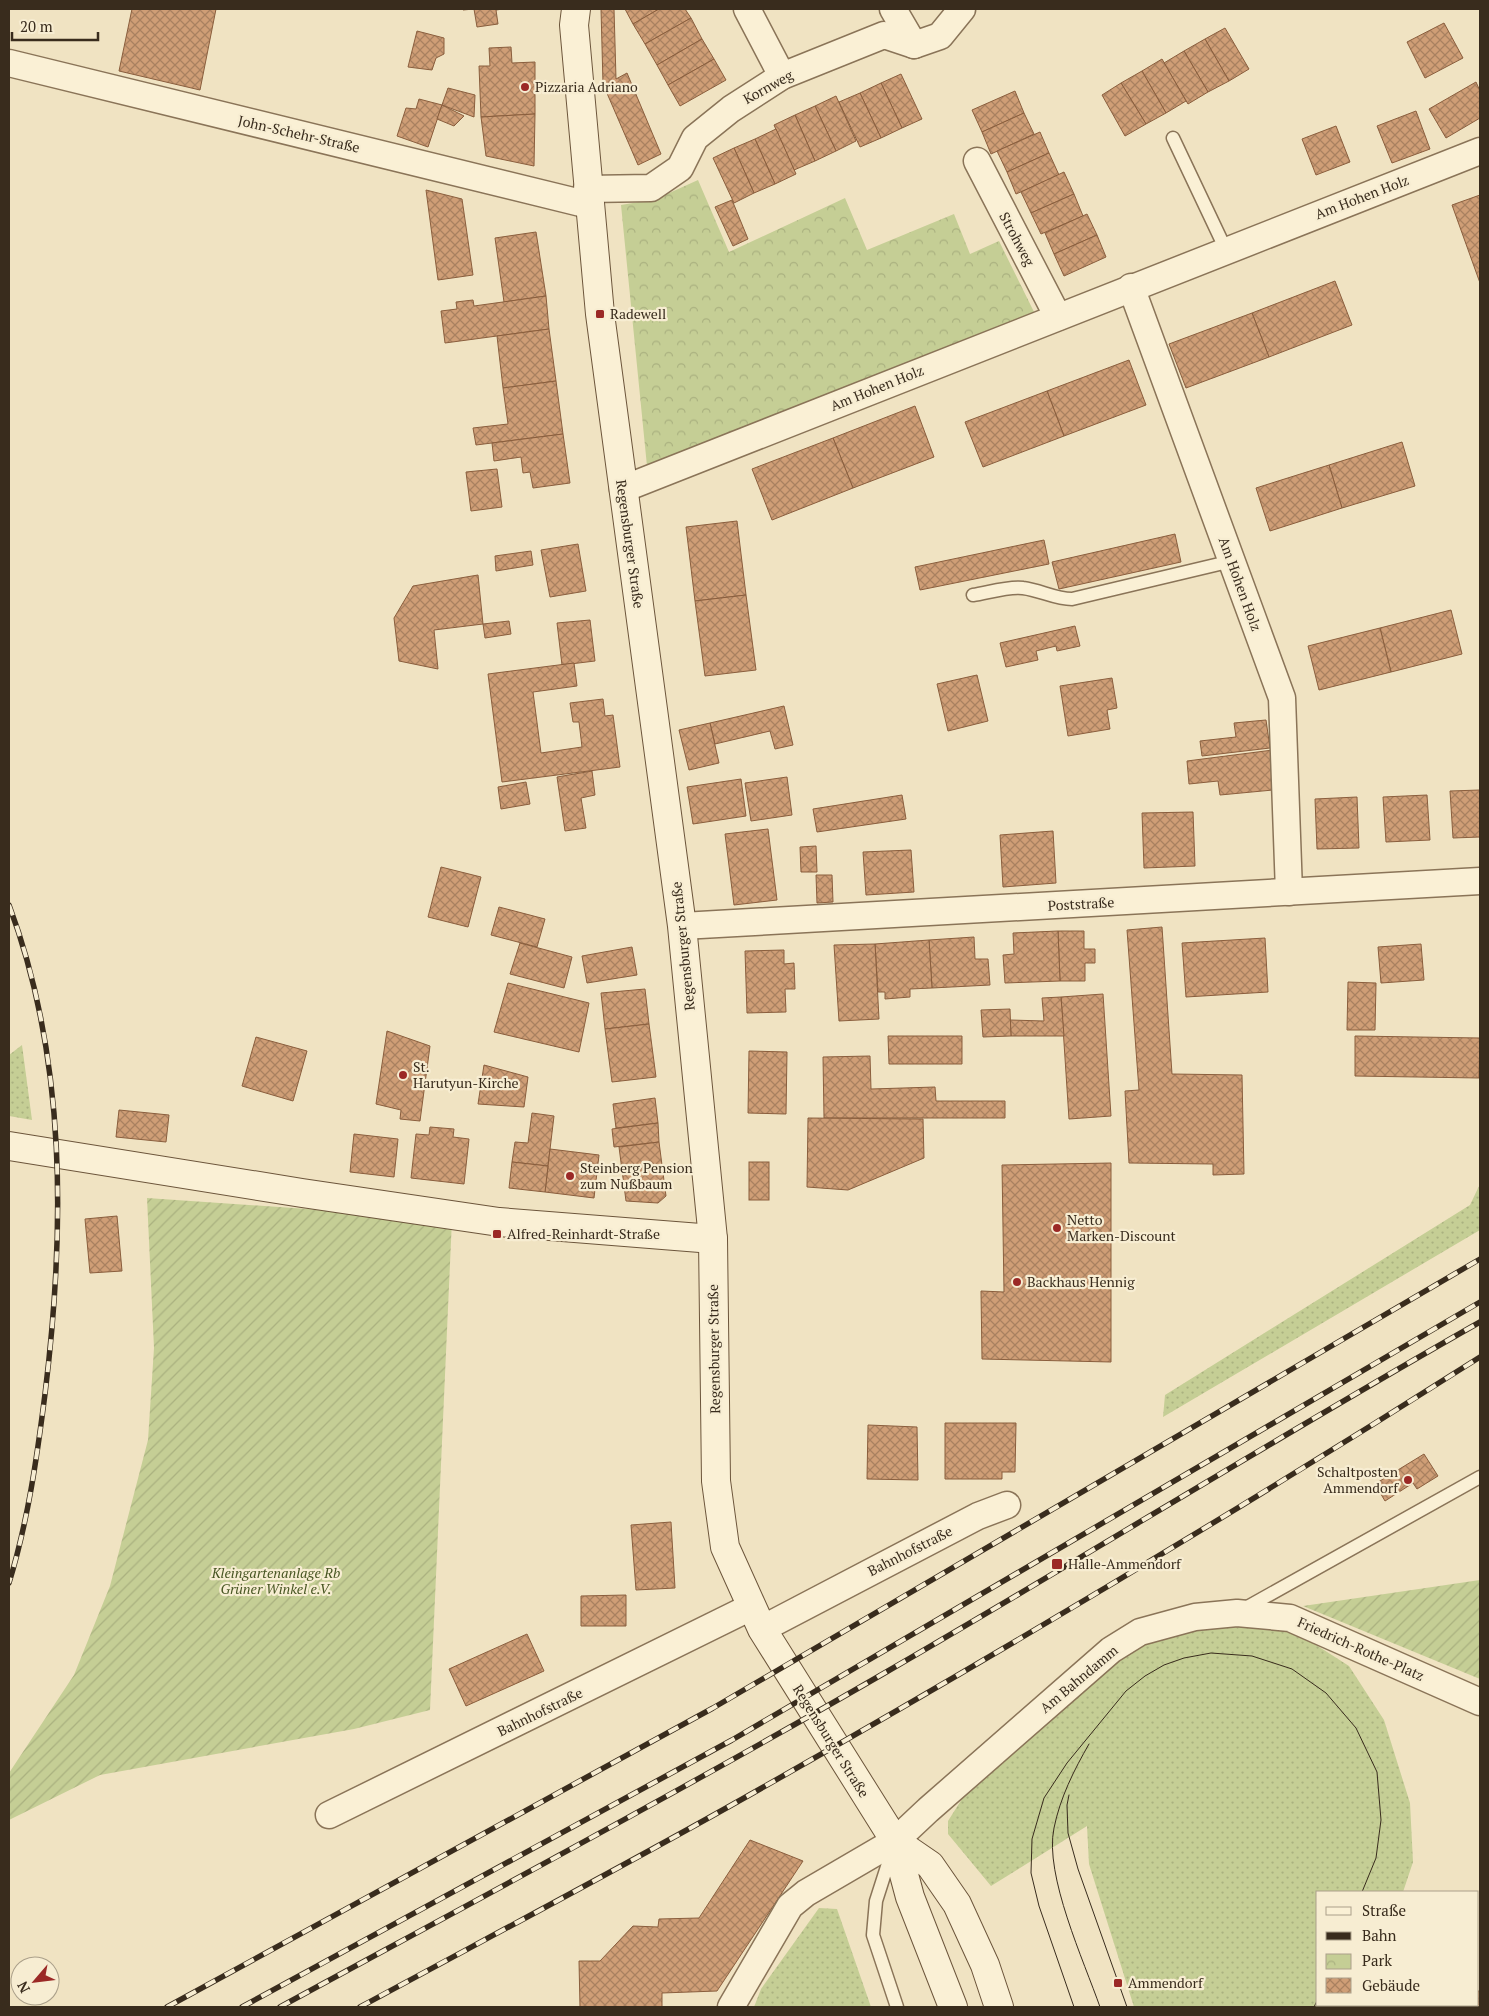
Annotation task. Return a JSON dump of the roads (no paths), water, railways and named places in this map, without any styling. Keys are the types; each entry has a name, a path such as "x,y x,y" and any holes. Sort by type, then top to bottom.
{"main road":[{"name":"Regensburger Straße","path":"576,9 574,25 600,314 682,926 713,1239 716,1481 725,1547 757,1618 895,1841 910,1897 953,2007"},
{"path":"9,1146 302,1193 499,1222 713,1239"},
{"name":"Regensburger Straße","path":"895,1841 930,1865 956,1904 985,1965 999,2007"}],"street":[{"path":"747,9 782,76"},
{"path":"893,9 914,45 940,36 962,9"},
{"name":"Kornweg","path":"588,197 651,188 680,168 695,138 731,109 782,76 884,35 914,45"},
{"name":"John-Schehr-Straße","path":"9,63 588,197"},
{"name":"Am Hohen Holz","path":"623,489 1131,287 1480,151"},
{"name":"Strohweg","path":"977,161 1058,317"},
{"name":"Am Hohen Holz","path":"1131,287 1282,698 1289,892"},
{"name":"Poststraße","path":"682,926 1480,881"},
{"name":"Bahnhofstraße","path":"330,1815 978,1516 1007,1505"},
{"name":"Friedrich-Rothe-Platz","path":"1236,1613 1290,1618 1480,1702"},
{"name":"Am Bahndamm","path":"895,1841 1111,1650 1140,1632 1195,1617 1236,1613"},
{"path":"731,2007 790,1906 806,1892 895,1841"}],"lane":[{"path":"1174,138 1226,250"},
{"path":"973,595 1021,588 1042,592 1059,599 1072,599 1232,562"},
{"name":"Am Bahndamm","path":"1236,1613 1476,1479 1480,1471"},
{"path":"895,1841 876,1901 872,1935 897,2007"}],"tram line":[{"path":"1074,2007 1039,1906 1031,1873 1032,1839 1044,1798 1067,1763 1126,1691 1145,1676 1164,1665 1184,1658 1211,1653 1252,1656 1292,1669 1326,1693 1356,1728 1377,1772 1381,1820 1376,1858 1362,1891"},
{"path":"1089,1744 1073,1774 1060,1806 1054,1828 1052,1847 1060,1893 1067,1918 1100,2007"},
{"path":"1069,1795 1067,1805 1068,1833 1078,1869 1127,2007"},
{"path":"1314,2007 1316,2003"}],"railway":[{"path":"9,905 28,964 42,1024 51,1085 56,1146 58,1209 52,1333 42,1418 27,1513 9,1583"},
{"path":"167,2007 713,1708 1480,1259"},
{"path":"242,2007 732,1740 1480,1302"},
{"path":"280,2007 586,1841 813,1714 1480,1322"},
{"path":"360,2007 610,1872 851,1737 1123,1578 1480,1357"}],"place":[{"name":"Pizzaria Adriano","path":"525,87"},
{"name":"Radewell","path":"600,314"},
{"name":"St. Harutyun-Kirche","path":"403,1075"},
{"name":"Steinberg Pension zum Nußbaum","path":"570,1176"},
{"name":"Netto Marken-Discount","path":"1057,1228"},
{"name":"Alfred-Reinhardt-Straße","path":"497,1234"},
{"name":"Backhaus Hennig","path":"1017,1282"},
{"name":"Schaltposten Ammendorf","path":"1408,1480"},
{"name":"Halle-Ammendorf","path":"1057,1564"},
{"name":"Ammendorf","path":"1118,1983"}],"park label":[{"name":"Kleingartenanlage Rb Grüner Winkel e.V.","path":"276,1582"}]}
